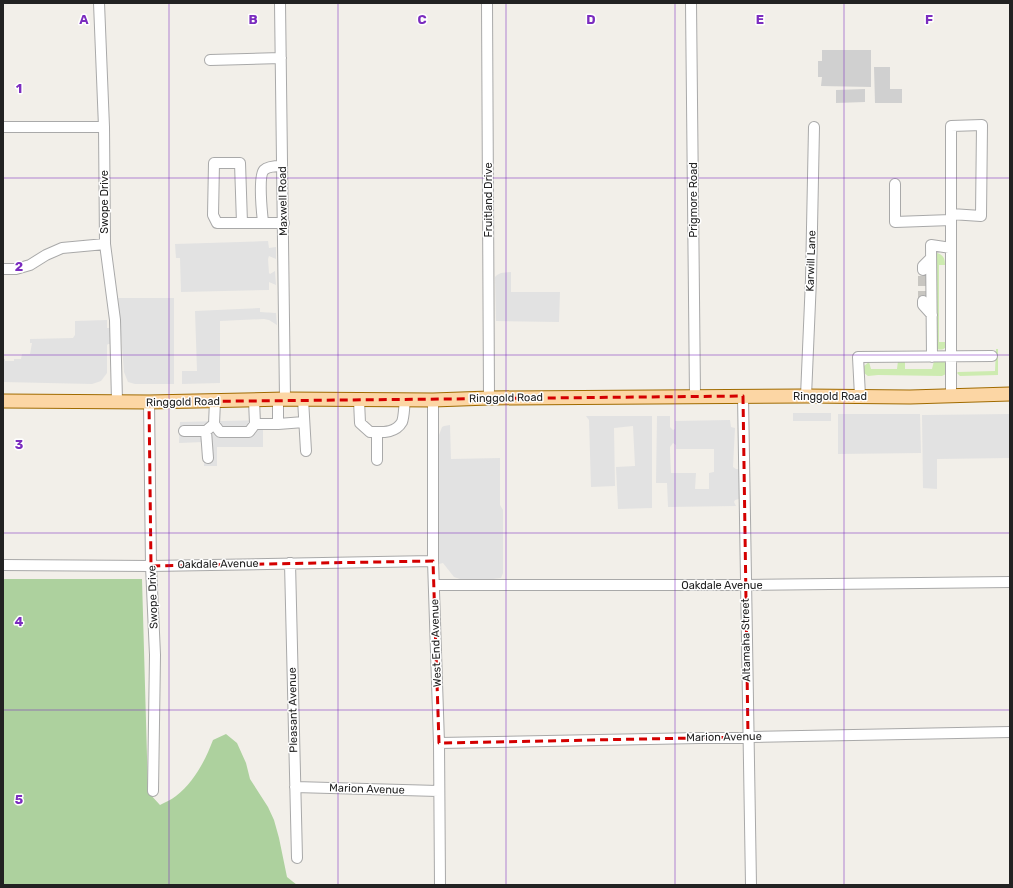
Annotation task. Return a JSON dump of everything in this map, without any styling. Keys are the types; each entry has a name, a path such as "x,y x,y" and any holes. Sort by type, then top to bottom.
{"main road":[{"name":"Ringgold Road","path":"3,401 149,402 282,399 433,400 695,396 910,397 1010,394"}],"street":[{"name":"Swope Drive","path":"99,3 104,127 104,244 115,320 117,401"},
{"name":"Maxwell Road","path":"278,424 282,399 284,223 280,3"},
{"name":"Fruitland Drive","path":"487,3 489,398"},
{"name":"Prigmore Road","path":"691,3 695,396"},
{"path":"210,60 281,58"},
{"path":"895,184 895,222 951,217 981,216 982,125 951,126 951,217 952,248 951,396"},
{"path":"3,127 104,127"},
{"name":"Karwill Lane","path":"806,396 811,279 814,127"},
{"path":"242,223 240,163 214,163 213,215 217,223 242,223 263,222 284,223"},
{"path":"263,222 262,173 267,168 282,166"},
{"path":"3,269 16,269 30,265 46,255 62,248 104,244"},
{"path":"932,357 931,245 952,248"},
{"path":"923,270 923,266 931,258"},
{"path":"923,301 923,305 932,315"},
{"path":"860,396 858,356 992,356"},
{"name":"Altamaha Street","path":"743,396 750,885"},
{"path":"303,399 306,451"},
{"path":"184,431 210,427 220,432 249,432 255,424 254,400"},
{"path":"359,400 360,423 370,432 388,432 396,428 402,422 405,400"},
{"name":"West End Avenue","path":"433,400 432,561 439,742 438,791 440,885"},
{"path":"208,458 210,427 215,401"},
{"name":"Swope Drive","path":"149,402 151,566 155,655 154,791"},
{"path":"255,424 304,422"},
{"path":"377,432 377,460"},
{"name":"Oakdale Avenue","path":"3,565 151,566 432,561"},
{"name":"Pleasant Avenue","path":"290,563 297,858"},
{"name":"Oakdale Avenue","path":"434,585 745,585 1010,582"},
{"name":"Marion Avenue","path":"439,742 1010,732"},
{"name":"Marion Avenue","path":"295,787 438,791"}],"highlighted area":[{"path":"743,396 748,737 439,743 433,561 151,566 149,402"}],"shaded area":[{"path":"822,50 871,50 871,87 821,86 822,77 818,77 818,61 822,61"},
{"path":"874,67 890,67 890,89 902,89 902,103 875,103"},
{"path":"865,89 865,102 836,103 836,90"},
{"path":"268,241 269,248 276,247 276,259 269,256 268,259 269,273 270,274 275,271 276,285 269,282 269,290 181,292 180,258 176,258 175,244"},
{"path":"511,272 511,292 560,292 559,322 496,321 495,277 501,273"},
{"path":"118,298 174,298 174,384 135,384 128,382 124,372"},
{"path":"260,308 260,312 276,313 277,325 264,319 220,321 220,383 182,384 182,371 197,371 195,311"},
{"path":"107,320 107,328 110,328 111,344 107,345 107,373 101,381 92,384 3,382 3,359 5,359 5,361 14,361 14,359 21,359 22,354 30,354 32,343 30,343 30,339 73,338 75,335 75,321"},
{"path":"793,413 831,413 831,421 793,421"},
{"path":"838,414 920,414 921,453 838,454"},
{"path":"1010,414 1010,458 937,459 937,489 923,488 922,415"},
{"path":"586,416 652,416 652,508 618,509 616,467 635,466 633,426 614,428 615,486 591,487 589,420"},
{"path":"657,416 670,416 670,427 673,430 675,429 675,421 730,420 731,427 735,428 733,467 739,469 739,499 735,500 734,502 736,506 668,507 667,483 656,483","holes":["673,443 676,445 676,449 714,449 714,472 709,473 709,489 695,489 696,473 671,473 670,447"]},
{"path":"263,420 263,447 217,447 217,466 204,466 204,442 179,443 180,422"},
{"path":"450,425 451,459 500,458 500,505 503,510 503,573 501,578 493,579 492,583 486,583 487,580 485,579 460,579 454,577 443,563 439,564 439,435 442,427"}],"green space":[{"path":"937,253 943,257 945,263 945,265 939,265 939,342 946,342 946,347 941,350 935,348 934,254"},
{"path":"996,349 998,349 998,375 960,376 957,373 995,371"},
{"path":"898,361 905,361 905,369 932,369 934,361 945,361 946,374 942,376 868,376 864,373 864,366 869,362 871,369 897,369"},
{"path":"3,579 142,579 148,792 160,805 172,799 194,778 213,740 226,734 237,743 246,763 250,779 268,807 274,820 279,838 287,877 297,885 3,885"}],"tunnel":[{"path":"923,270 923,301"}]}
